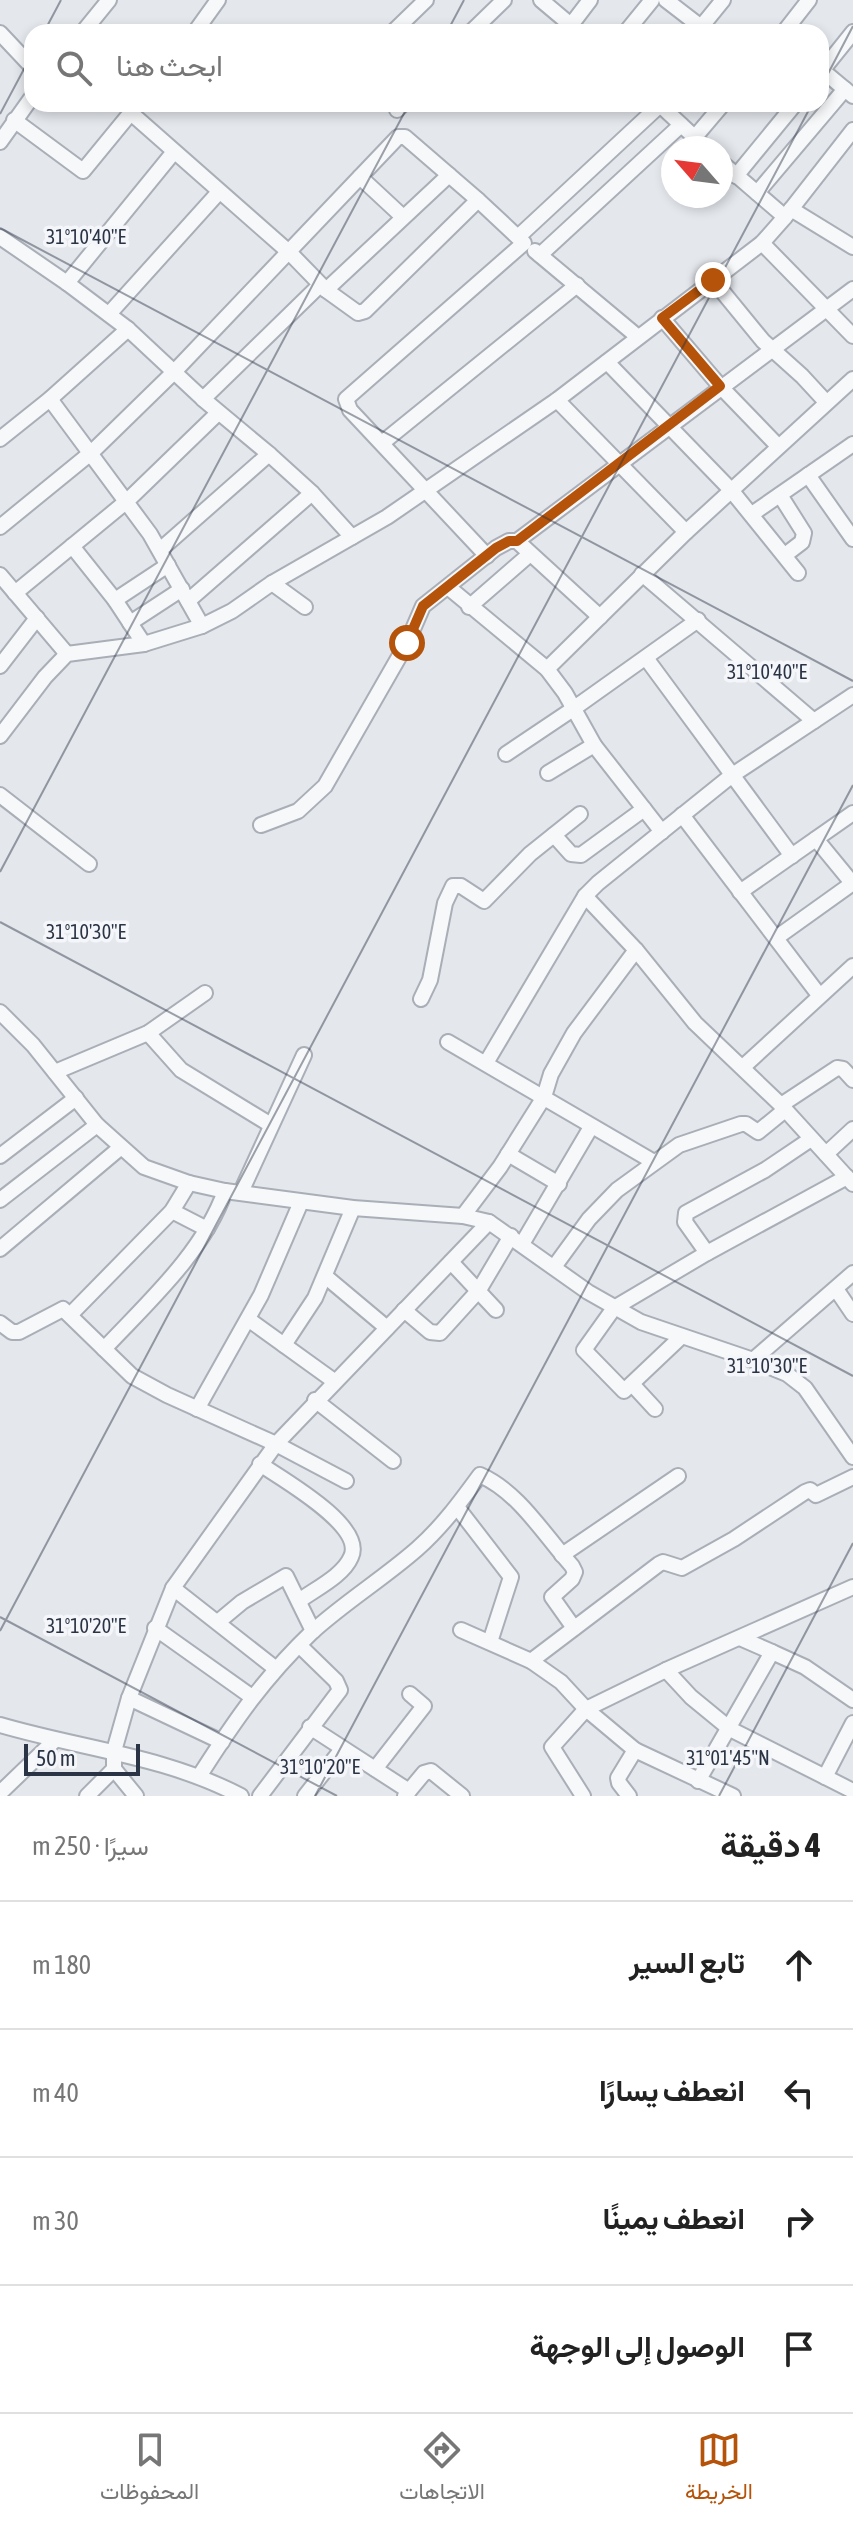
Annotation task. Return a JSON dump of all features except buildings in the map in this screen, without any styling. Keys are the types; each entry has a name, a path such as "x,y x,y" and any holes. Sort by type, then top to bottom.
{"street":[{"path":"90,24 109,0"},
{"path":"201,24 218,0"},
{"path":"401,24 426,0"},
{"path":"479,24 504,0"},
{"path":"541,0 570,24"},
{"path":"577,24 590,0"},
{"path":"632,24 652,0"},
{"path":"666,0 692,24"},
{"path":"704,24 723,0"},
{"path":"790,24 809,0"},
{"path":"829,62 853,32"},
{"path":"0,33 24,58"},
{"path":"757,193 849,93 829,77"},
{"path":"0,142 24,107"},
{"path":"14,120 83,171 131,112"},
{"path":"137,112 173,153 352,310 365,311 478,200"},
{"path":"487,556 347,406 346,399 521,241 651,112"},
{"path":"667,112 694,136"},
{"path":"696,136 716,112"},
{"path":"736,176 788,112"},
{"path":"540,255 681,125"},
{"path":"0,736 45,677 67,654 144,644 202,626 232,611 272,583 427,489 557,400 762,243 853,130"},
{"path":"0,527 92,452 174,372 398,137 403,136 521,241 638,337"},
{"path":"67,283 173,153"},
{"path":"733,173 788,213 853,247"},
{"path":"203,399 449,175"},
{"path":"360,177 403,217"},
{"path":"109,314 219,192"},
{"path":"0,237 128,329 218,413 312,493 352,537"},
{"path":"762,243 853,336"},
{"path":"713,280 758,335 826,402"},
{"path":"382,443 577,285"},
{"path":"261,825 298,811 325,786 407,643 419,612 503,543 517,541 853,289"},
{"path":"662,318 720,386 778,446"},
{"path":"0,439 128,329"},
{"path":"607,362 731,490 798,573"},
{"path":"547,669 686,532 853,379"},
{"path":"50,399 92,452 160,550 202,626"},
{"path":"557,400 686,532"},
{"path":"15,593 127,501 218,413"},
{"path":"752,514 853,444"},
{"path":"160,550 269,454"},
{"path":"808,475 853,539"},
{"path":"130,623 185,595 312,493"},
{"path":"780,495 804,533 802,542 785,555"},
{"path":"517,541 600,617"},
{"path":"72,546 115,600 144,644"},
{"path":"469,607 530,554"},
{"path":"115,600 168,565"},
{"path":"642,574 814,721"},
{"path":"0,575 67,654"},
{"path":"272,583 305,607"},
{"path":"448,587 547,669 594,745 662,832"},
{"path":"0,666 37,618"},
{"path":"506,754 698,620"},
{"path":"646,658 792,856"},
{"path":"486,1063 585,896 731,776 853,695"},
{"path":"548,773 594,745"},
{"path":"0,795 89,864"},
{"path":"554,835 571,854 581,855 644,809"},
{"path":"740,892 853,813"},
{"path":"421,999 430,980 445,903 453,886 461,886 484,901 530,854 580,814"},
{"path":"682,815 819,995"},
{"path":"776,938 853,883 816,839"},
{"path":"585,896 636,950 695,1023 743,1067 850,1181 707,1253 614,1308 584,1350 624,1391 681,1337"},
{"path":"463,1216 544,1097 551,1074 574,1033 636,950"},
{"path":"743,1067 819,995 850,975"},
{"path":"55,1072 148,1033 205,993"},
{"path":"0,1012 23,1034 97,1125 144,1167 189,1183 225,1191 353,1208 463,1216 489,1222 614,1308 641,1322 787,1374 805,1388 847,1436 853,1457"},
{"path":"148,1033 181,1070 271,1125"},
{"path":"448,1042 654,1162"},
{"path":"241,1192 304,1055"},
{"path":"554,1267 600,1206 679,1145 741,1124 758,1132 783,1108 837,1068 843,1069 853,1080"},
{"path":"0,1156 76,1098"},
{"path":"0,1200 97,1125"},
{"path":"404,1310 430,1332 437,1334 443,1330 479,1290 559,1184 591,1127"},
{"path":"826,1154 853,1129"},
{"path":"707,1253 685,1222 686,1213 765,1170 811,1139"},
{"path":"0,1249 120,1148"},
{"path":"508,1154 559,1184"},
{"path":"70,1315 172,1211 189,1183"},
{"path":"104,1349 168,1280 207,1229 219,1210 225,1191"},
{"path":"197,1409 248,1319 301,1202"},
{"path":"284,1345 305,1315 325,1276 353,1208"},
{"path":"172,1211 207,1229"},
{"path":"136,1796 114,1769 114,1751 129,1698 173,1588 276,1444 489,1222"},
{"path":"451,1262 496,1310"},
{"path":"753,1360 853,1273"},
{"path":"325,1276 387,1328"},
{"path":"836,1289 853,1314"},
{"path":"0,1323 12,1332 19,1332 63,1309 132,1376 346,1481"},
{"path":"248,1319 334,1381"},
{"path":"632,1384 655,1409"},
{"path":"315,1400 393,1461"},
{"path":"260,1464 320,1504 352,1539 354,1548 348,1562 299,1601"},
{"path":"200,1775 275,1668 313,1631 419,1547 457,1507 480,1475 491,1480 524,1509 572,1566 574,1575 552,1597 574,1628"},
{"path":"562,1555 678,1476"},
{"path":"531,1661 659,1564 663,1562 682,1568 734,1539 807,1490 816,1495 853,1477"},
{"path":"457,1507 511,1577 490,1642"},
{"path":"218,1622 242,1602 286,1576 313,1631"},
{"path":"583,1796 552,1747 586,1709 853,1587"},
{"path":"173,1588 275,1668"},
{"path":"155,1628 252,1697"},
{"path":"461,1630 531,1661 573,1692 586,1709 635,1750 714,1792 733,1796"},
{"path":"740,1638 805,1667 853,1700"},
{"path":"260,1796 337,1694 340,1685 300,1646"},
{"path":"698,1781 772,1652"},
{"path":"666,1670 691,1697 730,1729 853,1791"},
{"path":"375,1769 424,1706 410,1694"},
{"path":"129,1698 222,1742"},
{"path":"825,1777 853,1723"},
{"path":"0,1725 114,1751 200,1775 235,1795"},
{"path":"310,1727 407,1794 424,1773 431,1771 462,1796"},
{"path":"0,1793 55,1740"},
{"path":"305,1796 342,1749"},
{"path":"629,1796 618,1778 635,1750"},
{"path":"87,1796 114,1769"}],"route":[{"path":"407,643 423,606 503,543 517,541 720,386 662,318 713,280"}]}
